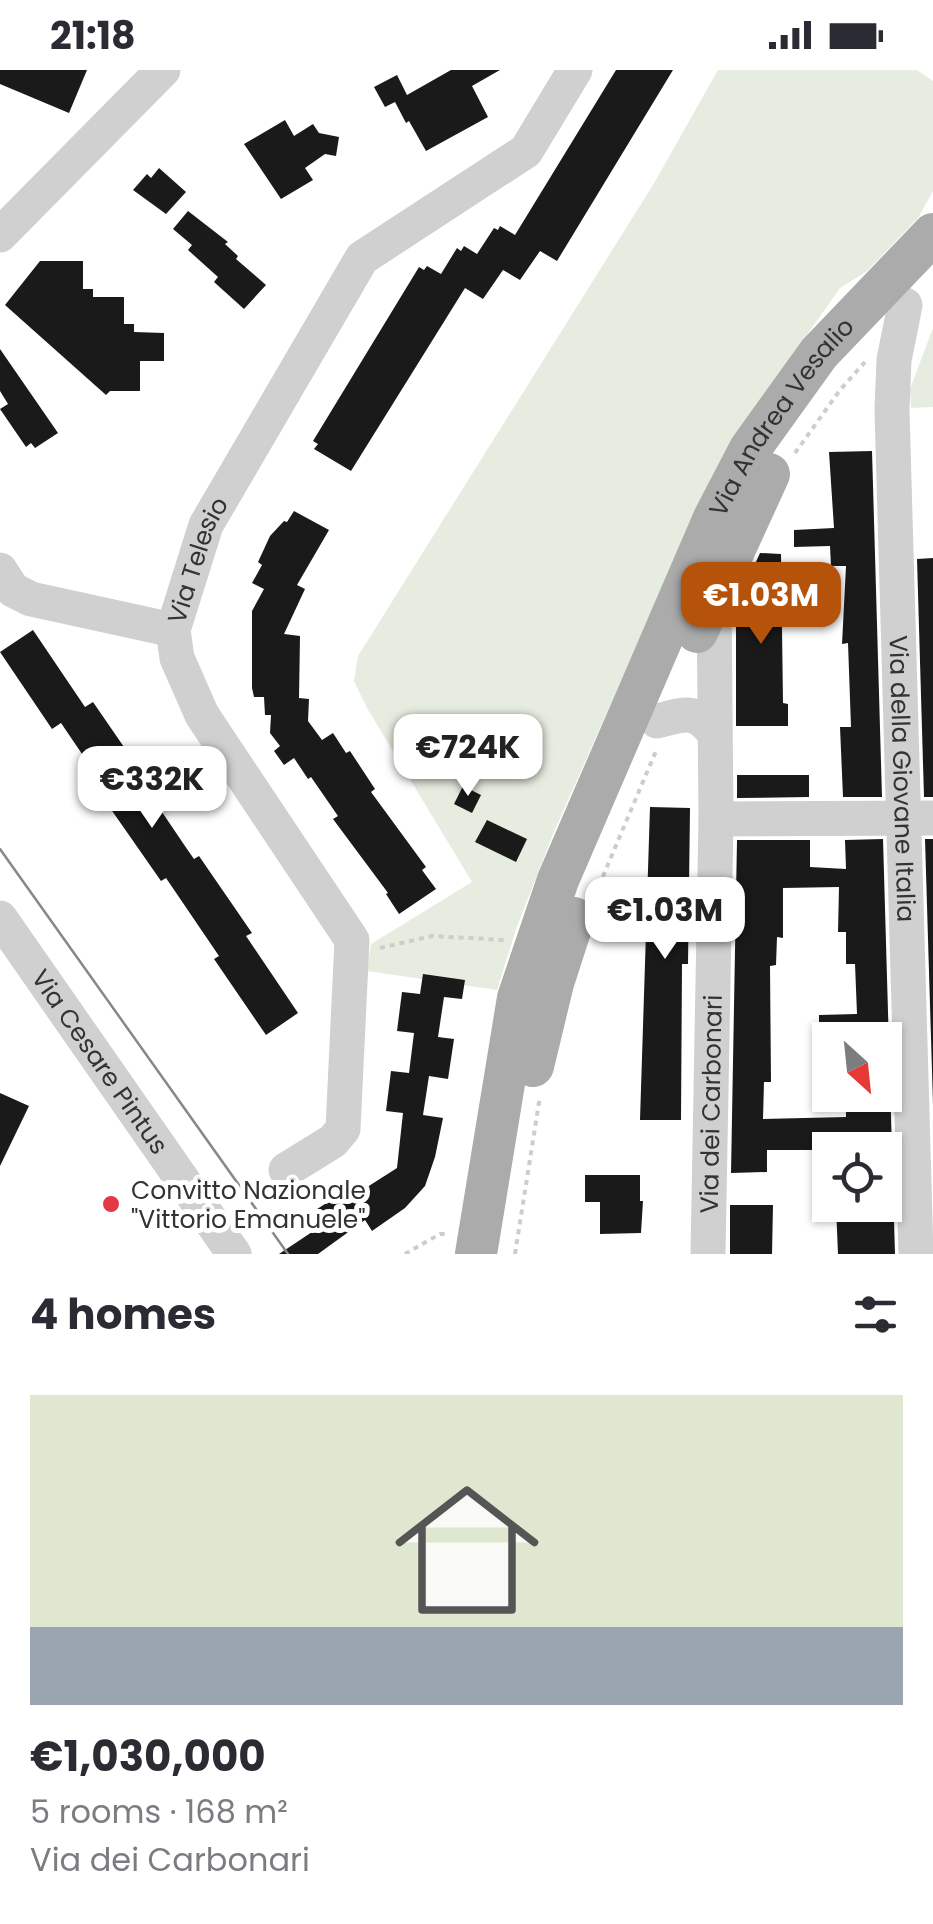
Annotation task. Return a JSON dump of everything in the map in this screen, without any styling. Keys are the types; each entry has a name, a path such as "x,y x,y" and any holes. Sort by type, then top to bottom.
{"main road":[{"name":"Via Andrea Vesalio","path":"476,1254 518,998 527,965 558,880 714,518 750,450 803,372 933,234"},
{"name":"Via Andrea Vesalio","path":"501,1254 538,1039 553,983 602,846 743,526 789,438 840,372 919,291"}],"street":[{"path":"0,234 163,70"},
{"name":"Via Telesio","path":"286,1170 333,1141 343,1129 352,940 202,716 176,658 173,630 206,525 362,258 526,151 575,70"},
{"name":"Via della Giovane Italia","path":"916,1254 918,818 892,410 894,360 919,291"},
{"path":"0,570 13,590 31,598 173,630"},
{"name":"Via dei Carbonari","path":"708,1254 716,819 714,596"},
{"path":"657,721 686,714 703,718 715,734"},
{"path":"716,819 918,818"},
{"name":"Via Cesare Pintus","path":"0,918 234,1254"}],"path":[{"path":"351,955 432,936 506,940"}],"shaded area":[{"path":"718,70 917,70 933,81 933,191 918,218 867,271 840,288 797,349 692,520 553,834 497,990 367,971 371,944 472,882 367,708 354,681 358,656 653,185"},
{"path":"933,328 933,407 911,408 910,389"}],"building":[{"path":"0,70 87,70 69,113 0,84"},
{"path":"451,70 500,70 472,86 488,117 426,151 395,102 385,107 374,87 397,75 407,95"},
{"path":"616,70 673,70 557,261 540,251 520,280 503,270 483,299 465,288 351,471 314,449 318,444 313,441 419,267 424,270 427,266 441,274 457,248 461,251 464,246 477,254 494,228 498,230 500,226 515,235"},
{"path":"285,120 294,136 313,124 319,133 339,137 336,156 325,154 305,168 313,180 281,199 244,144"},
{"path":"159,168 186,192 166,214 133,190 147,174 151,178"},
{"path":"188,211 228,242 225,244 238,256 236,259 266,285 244,309 214,282 218,277 188,250 192,245 173,229"},
{"path":"40,261 83,261 83,289 93,289 93,297 124,297 124,324 134,324 134,332 164,333 164,361 140,361 140,391 110,391 106,395 5,305"},
{"path":"0,349 58,433 35,448 31,443 26,447 0,409 8,404 0,391"},
{"path":"872,451 882,797 843,797 840,727 851,727 848,643 842,644 846,566 831,566 830,546 794,547 794,530 834,528 829,452"},
{"path":"294,511 329,530 297,585 305,589 284,634 300,636 299,698 309,699 308,721 322,740 333,733 346,753 350,751 375,789 371,792 426,867 422,870 436,889 399,914 333,819 338,816 311,777 308,779 294,758 284,765 274,751 280,746 270,733 271,715 265,715 264,697 254,697 252,611 264,589 252,583 270,536"},
{"path":"760,553 781,554 783,703 788,704 788,726 736,726 736,606"},
{"path":"933,558 933,797 924,797 917,559"},
{"path":"33,630 85,707 93,702 146,779 141,781 187,849 194,859 199,856 252,933 246,936 298,1013 266,1035 214,959 219,956 166,878 161,881 108,805 114,801 61,723 52,729 0,652"},
{"path":"737,775 809,775 809,797 737,798"},
{"path":"463,786 481,795 472,813 454,804"},
{"path":"650,807 690,808 688,964 682,964 681,1120 640,1120"},
{"path":"487,820 527,839 516,862 475,842"},
{"path":"883,839 888,1022 819,1022 819,1015 857,1014 855,964 846,964 846,932 838,932 839,887 783,888 783,938 777,937 776,965 770,966 771,1082 764,1082 763,1119 891,1112 891,1132 812,1132 812,1150 767,1150 767,1172 731,1173 737,840 810,840 810,867 846,869 845,840"},
{"path":"925,839 933,839 933,1104"},
{"path":"423,974 465,980 462,999 444,997 438,1037 454,1039 448,1079 429,1076 423,1115 443,1118 425,1186 405,1208 372,1231 365,1220 318,1254 279,1254 321,1226 311,1213 345,1191 350,1198 397,1168 403,1113 386,1111 391,1071 409,1073 414,1033 397,1031 402,992 420,994"},
{"path":"0,1093 29,1106 0,1166"},
{"path":"585,1175 640,1175 641,1233 600,1234 600,1202 585,1202"},
{"path":"730,1205 773,1205 772,1254 730,1254"},
{"path":"837,1222 894,1222 895,1254 838,1254"}],"tram line":[{"path":"0,849 288,1254"}],"place":[{"name":"Convitto Nazionale \"Vittorio Emanuele\"","path":"111,1204"}]}
